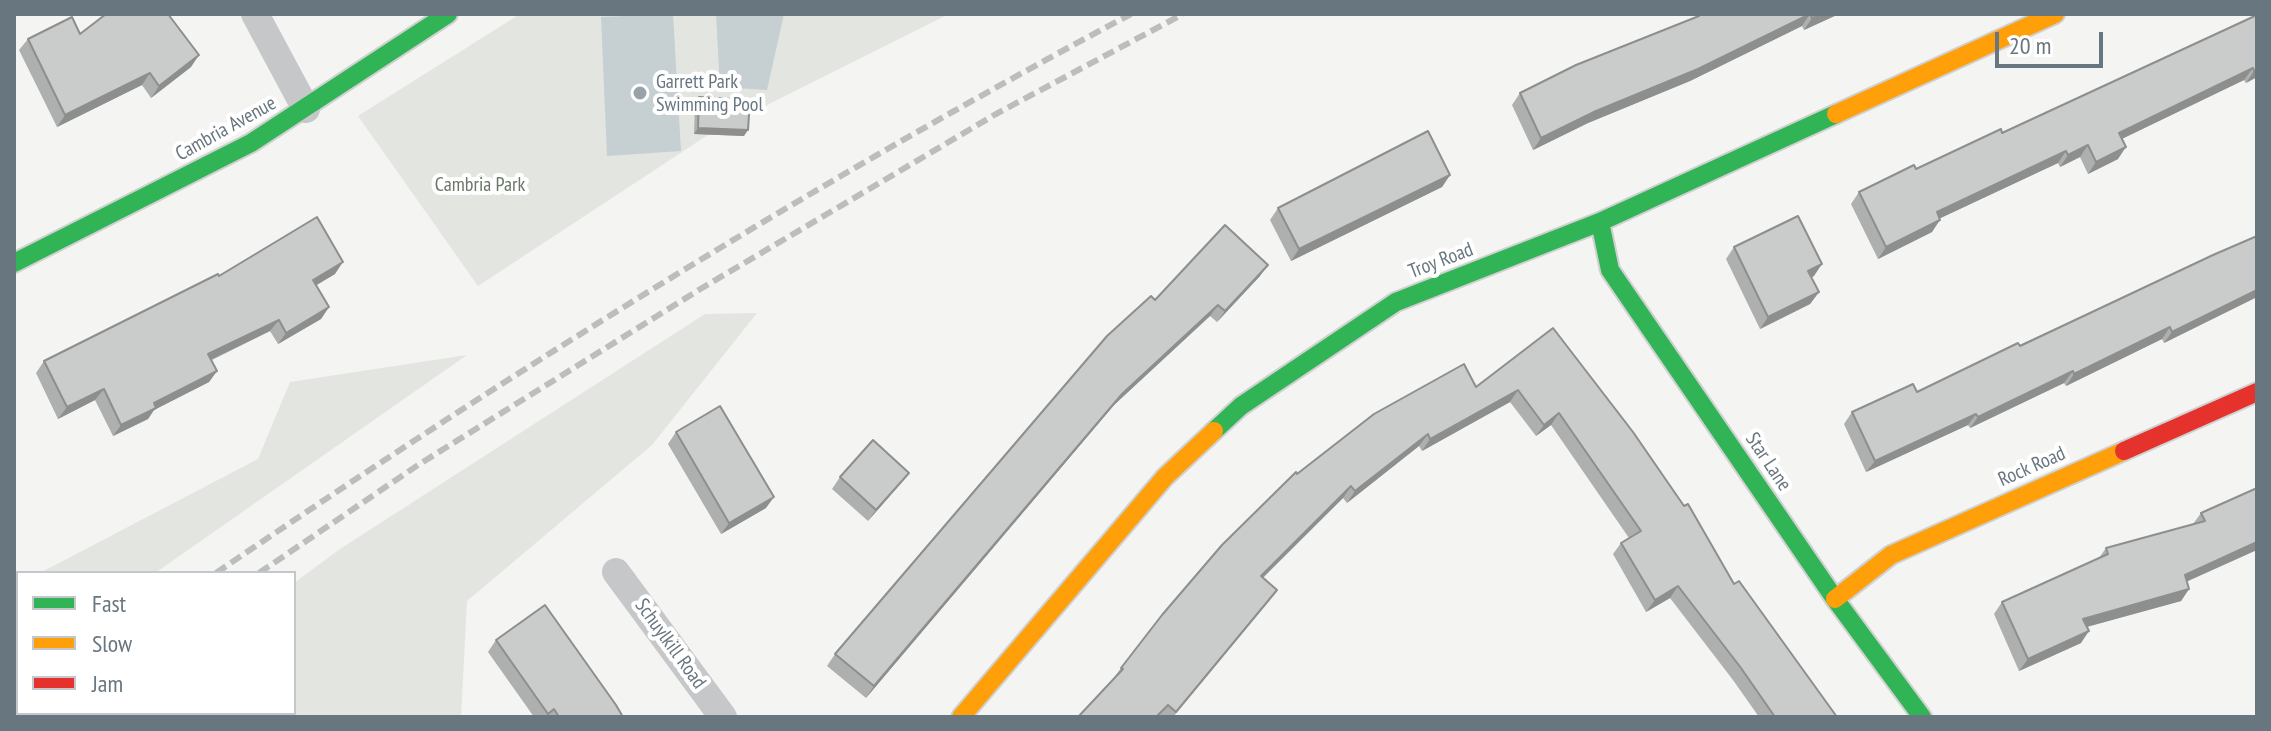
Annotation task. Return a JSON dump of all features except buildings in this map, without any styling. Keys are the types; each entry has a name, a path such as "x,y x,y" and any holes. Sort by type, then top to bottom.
{"street":[{"path":"255,14 306,109"},
{"name":"Cambria Avenue","path":"14,263 251,143 448,14"},
{"name":"Troy Road","path":"961,717 1165,477 1241,406 1396,302 1600,222 2055,14"},
{"name":"Star Lane","path":"1600,222 1610,270 1835,599 1922,717"},
{"name":"Rock Road","path":"1835,599 1891,555 2257,392"},
{"name":"Schuylkill Road","path":"616,572 723,717"}],"green space":[{"name":"Garrett Park Swimming Pool","path":"520,14 949,14 711,133 478,286 358,116"},
{"path":"757,313 652,445 467,601 461,717 108,717 296,715 296,582 340,549 705,314"},
{"path":"467,355 158,571 44,571 258,459 290,382"}],"shaded area":[{"path":"673,14 681,151 607,156 601,17"},
{"path":"716,14 784,14 767,90 720,87"}],"railway":[{"path":"219,571 439,424 666,281 896,144 1131,14"},
{"path":"262,571 418,465 702,288 996,114 1183,14"}],"traffic: fast":[{"path":"14,263 251,143 448,14"},
{"path":"1214,431 1241,406 1396,302 1600,222 1836,114"},
{"path":"1600,222 1610,270 1835,599 1922,717"}],"traffic: slow":[{"path":"1836,114 2055,14"},
{"path":"961,717 1165,477 1214,431"},
{"path":"1835,599 1891,555 2124,451"}],"traffic: jam":[{"path":"2124,451 2257,392"}],"place":[{"name":"Garrett Park Swimming Pool","path":"640,93"}],"park label":[{"name":"Cambria Park","path":"480,185"}]}
